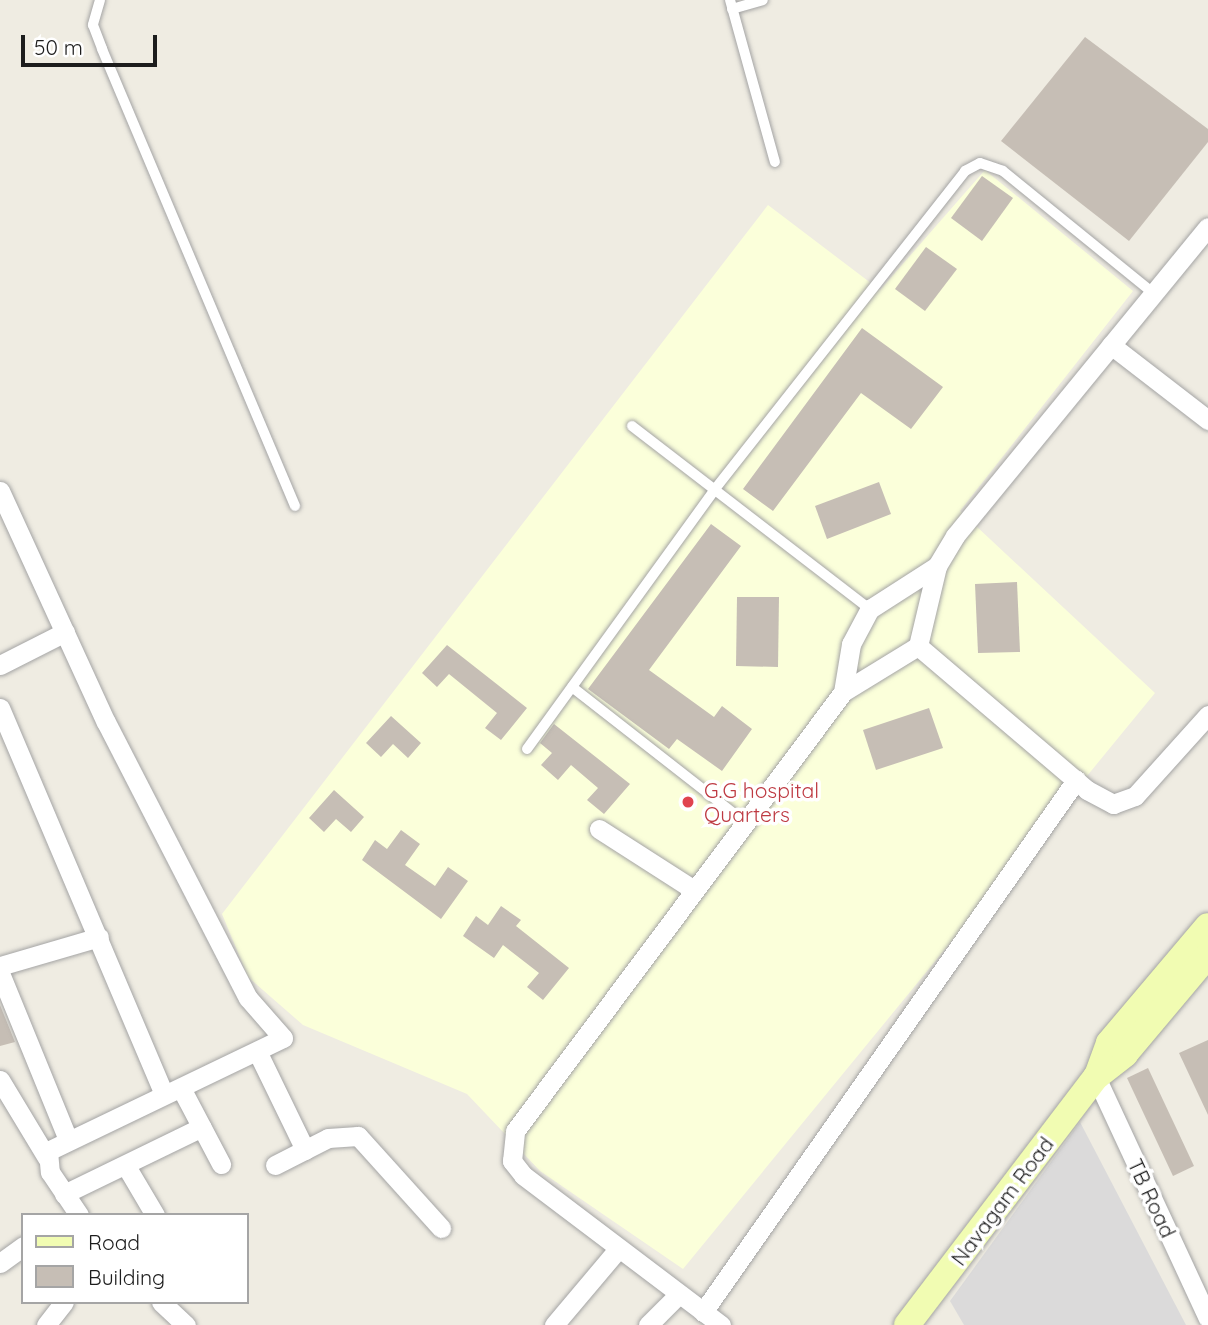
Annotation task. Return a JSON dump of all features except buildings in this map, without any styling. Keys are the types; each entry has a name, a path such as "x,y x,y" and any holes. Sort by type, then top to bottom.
{"street":[{"path":"843,692 851,644 870,609 937,566 1208,227"},
{"path":"1111,345 1208,419"},
{"path":"0,491 65,632 248,999 284,1038 172,1092 67,1137 47,1158"},
{"path":"721,1325 523,1175 510,1149 526,1111 843,692 918,646 937,566"},
{"path":"0,665 65,632"},
{"path":"918,646 1076,780 1113,804 1135,796 1208,715"},
{"path":"0,708 99,937 172,1092 202,1127 222,1164"},
{"path":"703,1312 1076,780"},
{"path":"599,829 694,891"},
{"name":"Navagam Road","path":"1096,1077 1109,1044 1208,926"},
{"path":"0,966 99,937"},
{"name":"Navagam Road","path":"907,1325 1096,1077 1125,1054 1208,955"},
{"path":"0,973 67,1137"},
{"path":"257,1051 305,1150"},
{"name":"TB Road","path":"1096,1077 1208,1318"},
{"path":"0,1080 47,1158 70,1207 126,1166 202,1127"},
{"path":"275,1166 328,1138 358,1136 441,1228"},
{"path":"126,1166 154,1213"},
{"path":"0,1263 21,1247"},
{"path":"554,1325 618,1249"},
{"path":"648,1325 679,1294"},
{"path":"46,1325 62,1304"},
{"path":"163,1304 186,1325"}],"lane":[{"path":"100,0 93,18 102,49 295,506"},
{"path":"763,0 731,4 775,162"},
{"path":"527,749 715,489 954,184 980,163 1003,171 1153,293"},
{"path":"632,426 870,609"},
{"path":"572,687 745,822"}],"shaded area":[{"name":"G.G hospital Quarters","path":"985,170 1133,291 960,511 1155,693 683,1269 540,1171 467,1094 303,1025 248,977 222,914 768,205 880,290"},
{"path":"1080,1122 1186,1325 964,1325 950,1301"}],"place":[{"name":"G.G hospital Quarters","path":"688,802"}]}
